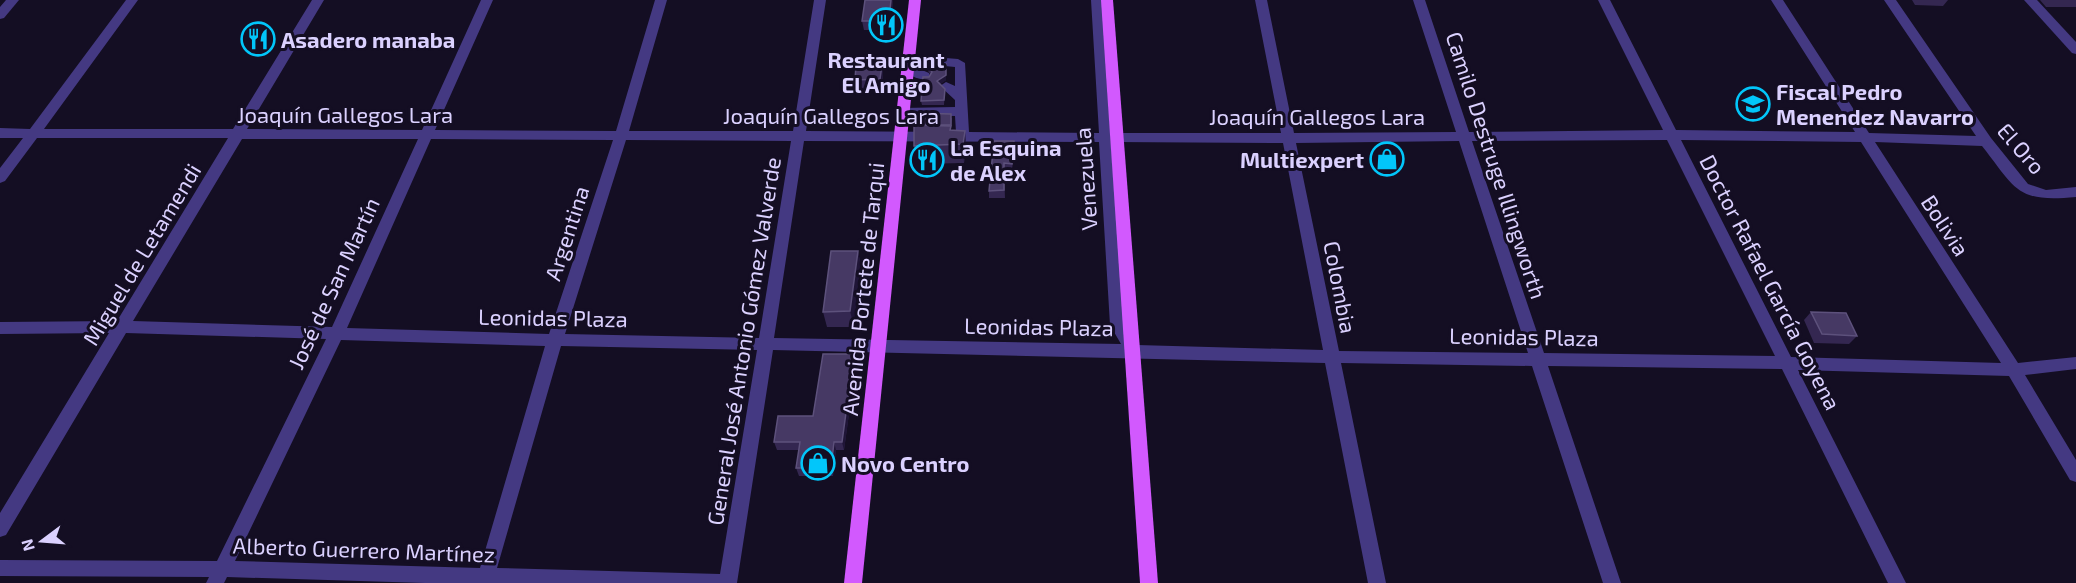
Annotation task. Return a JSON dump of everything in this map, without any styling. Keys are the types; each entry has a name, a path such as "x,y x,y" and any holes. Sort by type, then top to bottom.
{"main road":[{"name":"Avenida Portete de Tarqui","path":"853,583 915,0"},
{"name":"Venezuela","path":"1107,0 1111,138 1132,351 1149,583"}],"street":[{"path":"0,15 13,0"},
{"path":"0,178 132,0"},
{"name":"Miguel de Letamendi","path":"0,529 318,0"},
{"name":"José de San Martín","path":"219,576 337,333 486,0"},
{"name":"Argentina","path":"485,580 555,340 621,136 661,0"},
{"name":"General José Antonio Gómez Valverde","path":"728,583 820,0"},
{"name":"Venezuela","path":"1097,0 1111,138"},
{"name":"Colombia","path":"1261,0 1377,583"},
{"name":"Camilo Destruge Illingworth","path":"1419,0 1612,583"},
{"name":"Doctor Rafael García Goyena","path":"1604,0 1898,583"},
{"name":"Bolivia","path":"1777,0 2014,370 2076,475"},
{"name":"El Oro","path":"1890,0 1986,141 2023,188 2046,195 2076,192"},
{"path":"2030,0 2076,50"},
{"path":"908,63 924,76"},
{"path":"908,63 958,63 961,66 963,137"},
{"path":"945,86 962,105"},
{"path":"903,112 935,111 962,105"},
{"path":"933,136 935,111"},
{"name":"Joaquín Gallegos Lara","path":"0,133 1111,138 1672,135 1986,141"},
{"name":"Leonidas Plaza","path":"0,328 121,327 555,340 1332,357 1786,363 2014,370 2076,363"},
{"name":"Alberto Guerrero Martínez","path":"0,568 219,576 728,583"}],"building":[{"path":"865,0 891,0 889,21 862,21"},
{"path":"925,62 946,64 946,75 937,81 945,89 944,100 921,101 923,77 929,77 932,72"},
{"path":"856,65 882,65 880,79 855,80"},
{"path":"917,113 951,114 951,125 917,125"},
{"path":"914,125 951,126 950,130 965,131 963,144 914,146"},
{"path":"994,141 1014,141 1012,164 1004,163 1004,190 989,191"},
{"path":"831,251 858,251 850,311 823,312"},
{"path":"1811,312 1846,313 1857,336 1822,334"},
{"path":"823,354 854,354 842,442 834,442 831,468 796,468 800,442 774,442 778,416 813,416"}],"place":[{"name":"Restaurant El Amigo","path":"886,25"},
{"name":"Asadero manaba","path":"258,39"},
{"name":"Fiscal Pedro Menendez Navarro","path":"1753,104"},
{"name":"Multiexpert","path":"1387,159"},
{"name":"La Esquina de Alex","path":"927,160"},
{"name":"Novo Centro","path":"818,463"}]}
